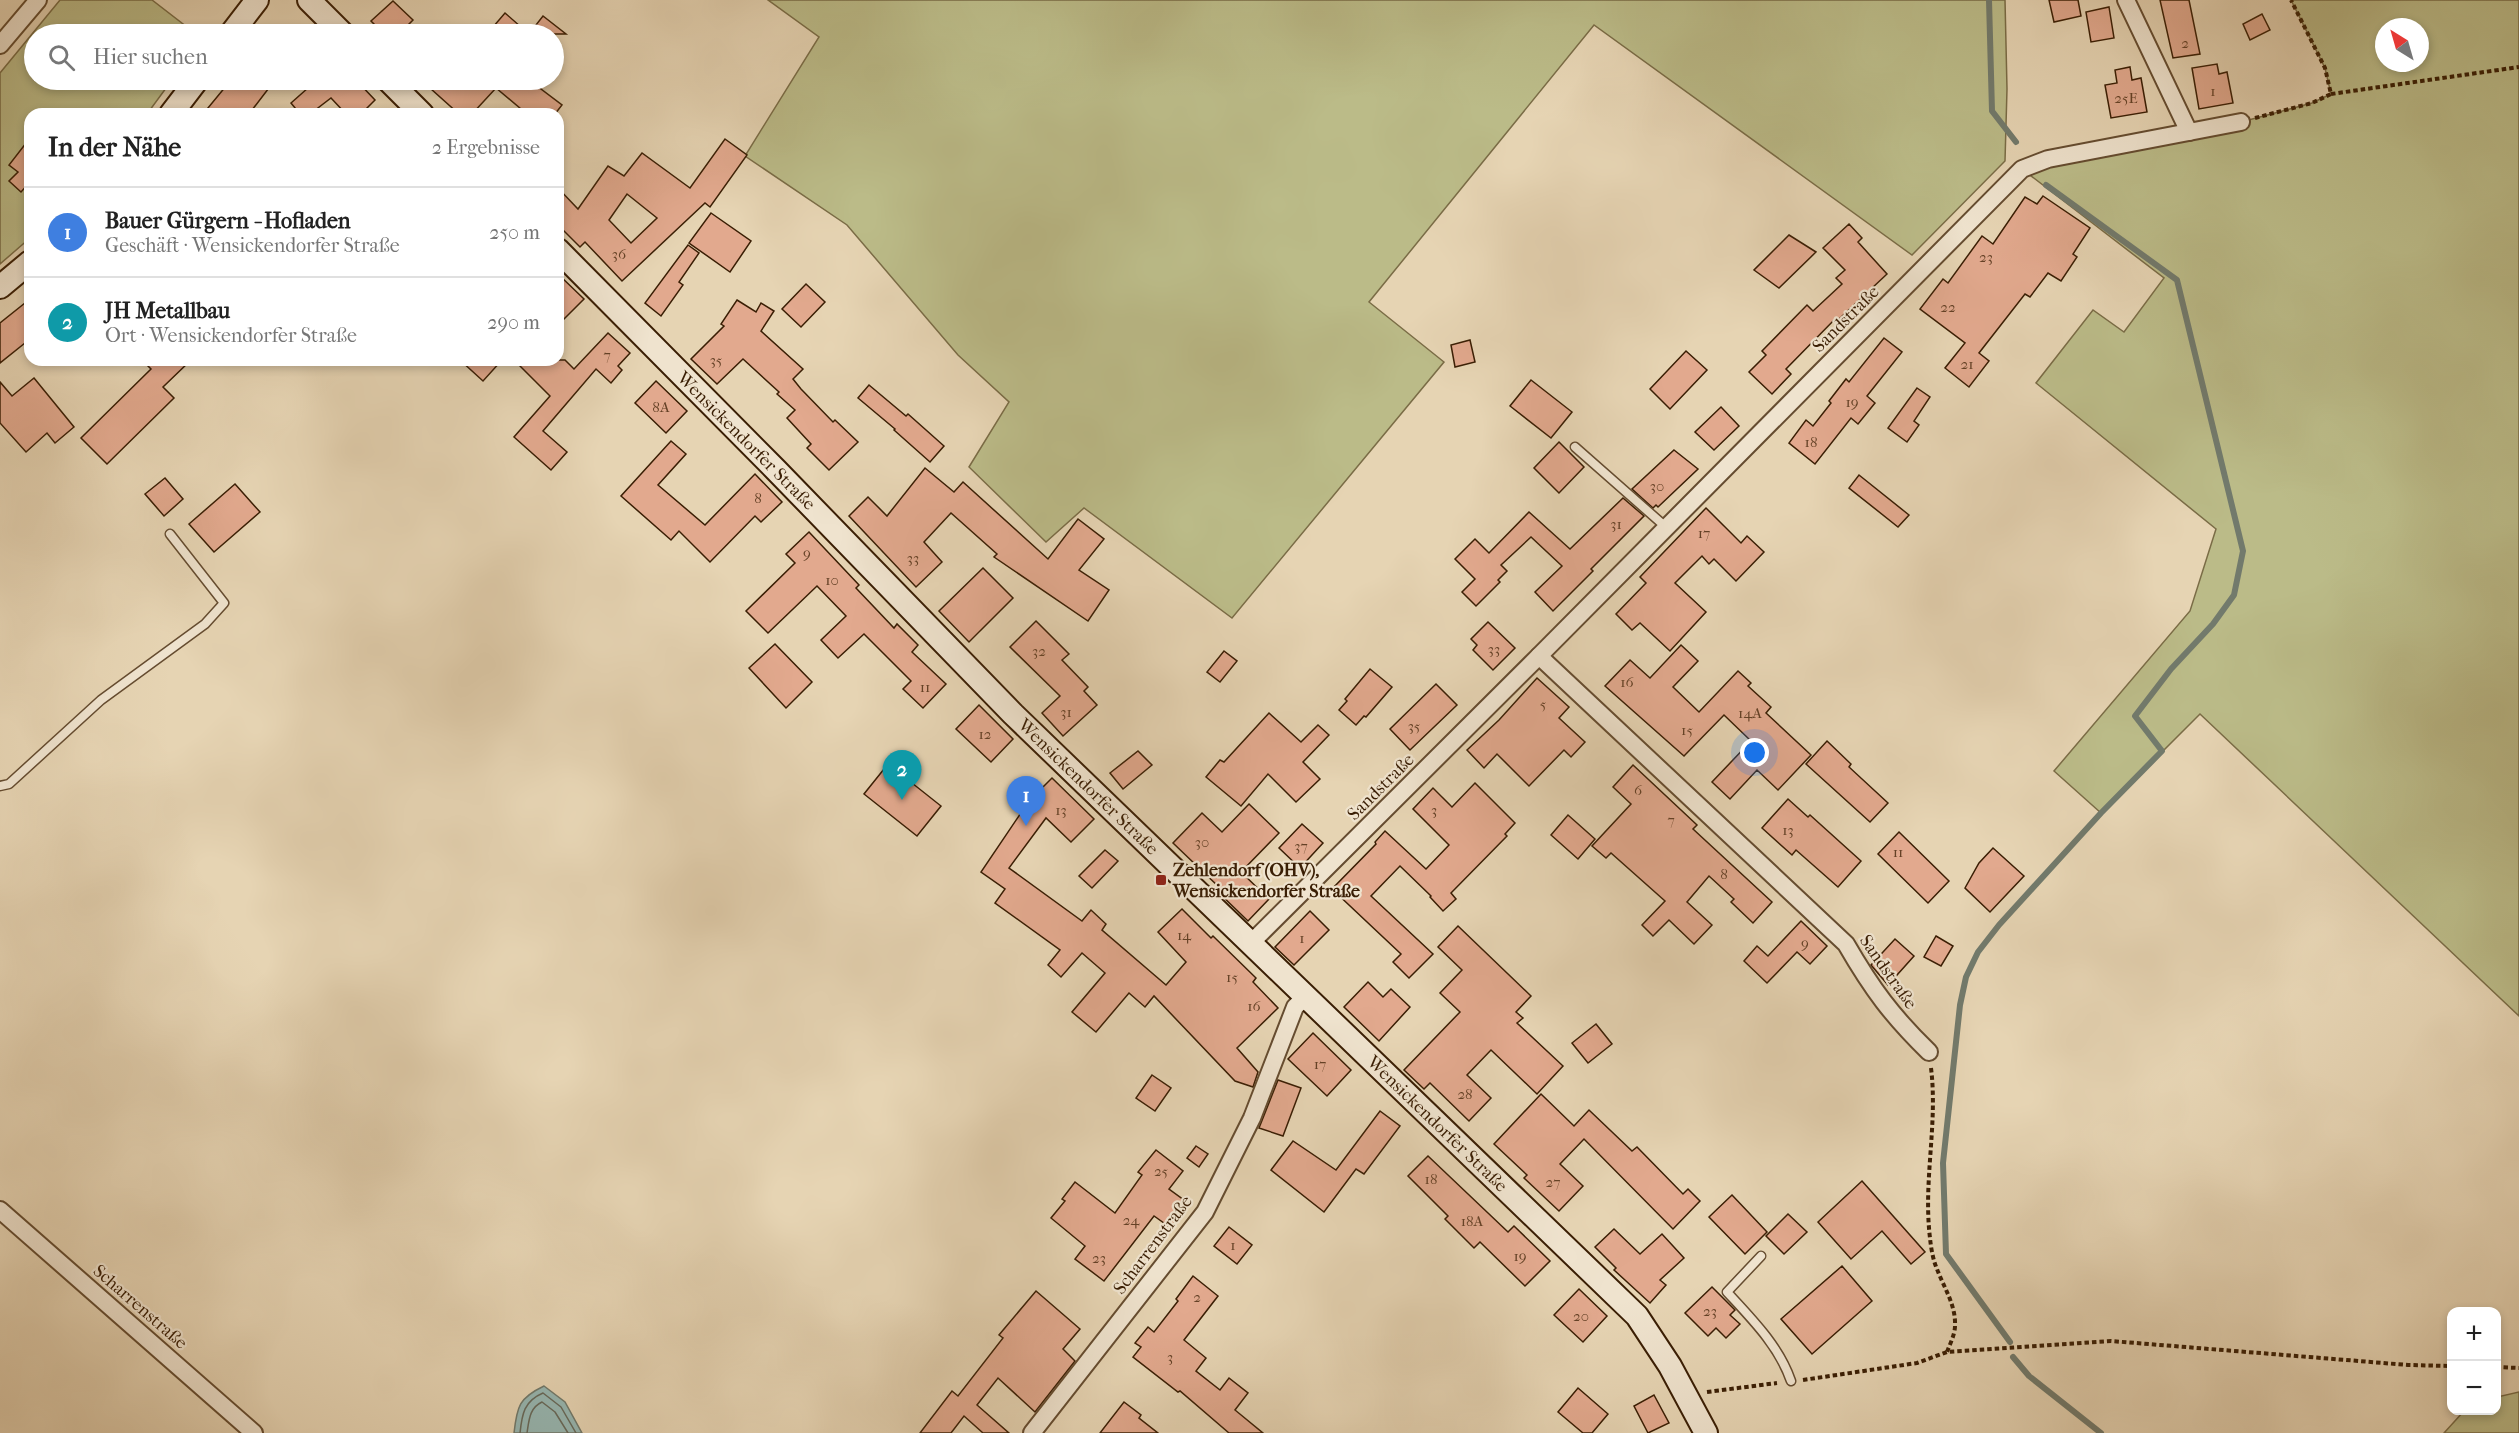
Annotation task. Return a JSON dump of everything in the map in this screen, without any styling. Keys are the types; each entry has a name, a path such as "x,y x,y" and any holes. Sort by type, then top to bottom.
{"main road":[{"path":"239,24 257,0"},
{"path":"309,0 333,24"},
{"path":"176,108 189,90"},
{"path":"398,90 416,108"},
{"name":"Wensickendorfer Straße","path":"564,256 1013,714 1637,1316 1696,1396 1706,1433"},
{"path":"0,287 24,267"}],"street":[{"path":"0,45 38,0"},
{"path":"2126,0 2189,132"},
{"name":"Sandstraße","path":"1250,944 1667,528 2022,169 2048,159 2241,122"},
{"name":"Sandstraße","path":"1539,656 1846,944 1869,985 1900,1024 1929,1052"},
{"name":"Scharrenstraße","path":"1032,1433 1205,1212 1252,1118 1295,1007 1305,997"},
{"name":"Scharrenstraße","path":"0,1210 254,1433"}],"lane":[{"path":"1575,447 1667,528"},
{"path":"0,786 9,784 101,700 205,624 224,603 170,534"},
{"path":"1761,1256 1727,1292 1760,1328 1784,1362 1791,1381"}],"path":[{"path":"2291,0 2325,68 2331,94"},
{"path":"2241,122 2312,103 2331,94 2519,67"},
{"path":"1929,1052 1934,1088 1933,1143 1928,1194 1930,1238 1936,1268 1952,1303 1956,1327 1947,1352"},
{"path":"1696,1396 1917,1363 1947,1352 2111,1341 2408,1365 2447,1366"},
{"path":"2501,1367 2519,1368"}],"green space":[{"path":"60,0 152,0 183,24 40,24"},
{"path":"768,0 2005,0 2007,89 2005,161 1912,255 1594,25 1369,302 1444,362 1232,618 1084,508 1046,542 969,467 1009,402 958,355 847,225 745,156 819,37"},
{"path":"2291,0 2519,0 2519,1016 2200,714 2101,813 2054,771 2190,611 2216,529 2036,383 2093,310 2124,332 2164,278 2022,169 2241,122 2312,103 2331,94 2325,68"},
{"path":"24,44 24,90 165,90 151,108 24,108 24,243 0,264 0,73"},
{"path":"2519,1392 2519,1433 2444,1433 2460,1415 2501,1415 2501,1396"}],"water":[{"path":"544,1386 565,1402 582,1433 514,1433 518,1409 524,1399"}],"building":[{"path":"2049,0 2078,0 2081,16 2054,22"},
{"path":"2160,0 2189,0 2200,54 2173,58"},
{"path":"393,1 413,20 409,24 374,24 371,21"},
{"path":"2109,7 2114,38 2091,42 2086,12"},
{"path":"505,13 518,24 496,24"},
{"path":"2262,14 2270,30 2250,40 2243,24"},
{"path":"543,16 553,24 537,24"},
{"path":"2217,64 2219,74 2227,72 2233,103 2199,109 2192,68"},
{"path":"2130,67 2132,80 2141,78 2147,112 2111,118 2105,85 2117,83 2115,70"},
{"path":"223,90 267,90 254,108 208,108"},
{"path":"306,90 366,90 375,100 367,108 340,108 331,98 318,108 295,108 291,103"},
{"path":"432,90 494,90 478,108 452,108"},
{"path":"498,90 542,90 562,105 560,108 520,108"},
{"path":"725,139 747,155 710,207 705,203 622,281 585,242 580,247 564,231 564,194 578,209 608,166 624,176 642,153 690,188","holes":["627,194 657,218 631,243 609,220"]},
{"path":"24,146 24,189 21,192 9,181 18,172 9,165"},
{"path":"2043,196 2090,228 2073,254 2077,257 2061,281 2048,273 2030,297 2025,294 1979,353 1989,361 1969,387 1945,368 1965,343 1920,309 1943,279 1948,283 1982,236 1993,244 2025,197 2037,204"},
{"path":"711,213 751,241 730,272 689,243"},
{"path":"1849,224 1862,238 1858,242 1887,274 1838,320 1836,318 1786,369 1791,374 1772,394 1749,372 1766,355 1762,351 1807,305 1813,311 1842,284 1836,278 1845,270 1823,248"},
{"path":"1789,235 1816,252 1779,288 1754,270"},
{"path":"688,245 699,253 679,282 683,285 661,316 645,303"},
{"path":"564,280 584,299 564,319"},
{"path":"806,284 825,302 801,327 782,309"},
{"path":"737,300 756,312 761,303 774,311 761,331 803,369 793,379 801,389 833,422 835,420 858,442 829,470 807,448 811,444 787,418 795,410 743,359 717,384 691,359 724,326 721,324"},
{"path":"24,304 24,344 0,363 0,323"},
{"path":"608,333 630,353 618,366 622,370 611,383 596,369 543,431 567,452 551,470 514,437 550,396 520,366 564,366 565,360 574,369"},
{"path":"1884,338 1902,352 1867,396 1875,403 1858,424 1851,418 1815,464 1789,443 1806,420 1813,426 1846,379 1849,382"},
{"path":"1470,340 1475,362 1455,367 1451,345"},
{"path":"1686,351 1707,370 1670,409 1650,389"},
{"path":"148,366 185,366 163,387 174,398 107,464 81,438 151,369"},
{"path":"467,366 497,366 483,381"},
{"path":"34,378 74,427 55,443 47,433 26,452 0,423 0,382 12,396"},
{"path":"1531,380 1572,412 1551,438 1510,406"},
{"path":"656,381 687,411 666,433 635,403"},
{"path":"869,385 906,416 908,414 944,446 930,462 858,398"},
{"path":"1917,388 1930,397 1914,421 1919,425 1907,442 1888,428"},
{"path":"1721,407 1739,426 1714,450 1695,432"},
{"path":"671,441 686,454 658,485 705,525 755,474 782,502 761,522 755,516 710,562 679,531 671,540 621,496"},
{"path":"1559,442 1584,467 1559,493 1534,468"},
{"path":"1674,450 1698,469 1658,507 1656,505 1653,508 1632,489"},
{"path":"925,468 954,492 963,482 1048,559 1078,519 1104,539 1079,570 1109,590 1088,621 994,557 997,554 951,513 924,542 942,562 916,587 849,516 868,497 887,516"},
{"path":"1859,475 1909,515 1898,527 1849,488"},
{"path":"165,478 183,499 164,516 145,494"},
{"path":"235,484 260,512 214,552 189,524"},
{"path":"1623,498 1644,516 1553,611 1535,592 1562,566 1531,537 1501,565 1507,571 1498,580 1500,582 1476,606 1462,592 1475,579 1455,559 1475,539 1489,553 1529,512 1570,549"},
{"path":"1706,508 1741,543 1747,536 1764,552 1736,581 1714,559 1709,564 1702,556 1675,583 1706,612 1670,651 1640,623 1632,630 1616,614 1646,583 1640,577"},
{"path":"809,532 859,585 856,588 894,628 897,624 918,645 912,652 946,684 923,708 903,689 911,681 864,634 838,658 821,640 846,616 817,586 768,633 746,611 795,563 786,554"},
{"path":"983,568 1013,598 969,642 939,611"},
{"path":"1036,621 1069,654 1062,660 1088,687 1084,691 1097,705 1063,736 1042,713 1060,696 1010,647"},
{"path":"1488,622 1515,648 1493,670 1473,650 1477,645 1471,639"},
{"path":"775,644 812,682 786,708 749,668"},
{"path":"1681,645 1698,661 1673,687 1699,712 1738,671 1751,683 1748,686 1771,707 1766,713 1811,755 1778,790 1757,770 1730,799 1712,782 1751,741 1724,715 1684,756 1605,686 1630,660 1650,678"},
{"path":"1224,651 1237,661 1220,682 1207,672"},
{"path":"1370,669 1392,687 1356,725 1339,710 1347,701 1345,699"},
{"path":"1537,678 1569,707 1559,718 1585,742 1571,757 1564,750 1529,786 1497,754 1484,768 1467,750 1499,720"},
{"path":"1436,684 1457,705 1410,750 1390,729"},
{"path":"979,705 1013,739 991,762 956,729"},
{"path":"1269,713 1301,742 1318,725 1329,735 1303,762 1320,779 1296,802 1268,774 1241,806 1206,777 1220,760 1224,762"},
{"path":"1827,741 1851,764 1849,767 1888,803 1870,822 1806,764"},
{"path":"1138,751 1152,765 1123,789 1110,773"},
{"path":"888,764 941,806 917,836 864,794"},
{"path":"1633,765 1697,825 1693,829 1772,902 1753,923 1731,902 1734,899 1709,876 1687,902 1712,925 1694,944 1669,920 1653,936 1642,925 1665,901 1611,853 1606,858 1592,846 1631,804 1613,787"},
{"path":"1052,778 1094,819 1071,842 1046,818 1009,868 1082,921 1091,910 1106,924 1102,930 1166,985 1186,962 1158,932 1182,909 1211,938 1213,936 1256,978 1253,982 1278,1008 1237,1048 1258,1072 1253,1087 1235,1081 1154,996 1145,1007 1129,993 1096,1032 1072,1012 1105,973 1082,953 1061,977 1048,965 1060,950 995,903 1005,889 981,872 1029,801"},
{"path":"1475,783 1515,823 1505,834 1507,836 1451,893 1456,899 1443,911 1400,866 1371,896 1433,954 1409,978 1393,962 1401,954 1332,889 1376,844 1375,842 1385,831 1426,869 1449,845 1413,809 1433,788 1452,807"},
{"path":"1788,799 1808,817 1810,815 1861,861 1838,887 1796,850 1792,855 1762,828"},
{"path":"1249,804 1279,833 1241,872 1269,899 1248,921 1218,892 1221,889 1173,843 1202,813 1222,832"},
{"path":"1568,815 1595,839 1578,859 1551,835"},
{"path":"1302,824 1323,843 1300,868 1279,848"},
{"path":"1899,832 1949,881 1928,903 1878,854"},
{"path":"1993,848 2024,876 1990,912 1965,888 1979,863"},
{"path":"1105,850 1118,861 1092,888 1079,876"},
{"path":"1310,911 1329,930 1294,965 1275,947"},
{"path":"1801,921 1827,946 1810,964 1797,952 1767,983 1744,961 1757,946 1768,956"},
{"path":"1458,926 1531,996 1516,1012 1523,1018 1517,1023 1563,1066 1537,1094 1491,1050 1467,1075 1491,1098 1469,1121 1430,1083 1424,1089 1404,1070 1460,1012 1440,993 1462,970 1438,947"},
{"path":"1936,936 1953,946 1941,966 1924,957"},
{"path":"1895,939 1914,956 1888,985 1871,965"},
{"path":"1368,982 1383,997 1391,989 1410,1007 1379,1041 1344,1007"},
{"path":"1596,1024 1612,1044 1588,1063 1572,1043"},
{"path":"1313,1033 1351,1070 1327,1096 1288,1059"},
{"path":"1152,1075 1171,1088 1155,1111 1136,1098"},
{"path":"1278,1080 1301,1088 1283,1136 1259,1128"},
{"path":"1541,1094 1574,1126 1589,1110 1632,1151 1637,1147 1683,1194 1688,1189 1700,1201 1673,1229 1584,1139 1560,1164 1583,1186 1559,1211 1524,1178 1527,1175 1494,1144"},
{"path":"1380,1111 1400,1126 1364,1174 1356,1169 1324,1212 1271,1170 1293,1141 1336,1170"},
{"path":"1196,1146 1208,1154 1199,1167 1187,1158"},
{"path":"1156,1150 1183,1171 1169,1189 1188,1203 1171,1228 1154,1216 1104,1281 1075,1259 1085,1246 1051,1218 1065,1201 1062,1199 1075,1182 1115,1213 1142,1175 1138,1172"},
{"path":"1428,1156 1508,1232 1514,1226 1550,1261 1525,1286 1480,1242 1474,1248 1445,1219 1448,1216 1408,1176"},
{"path":"1862,1181 1925,1252 1911,1264 1882,1231 1851,1259 1818,1222"},
{"path":"1732,1195 1767,1232 1745,1254 1709,1217"},
{"path":"1788,1214 1807,1232 1784,1254 1766,1236"},
{"path":"1229,1227 1252,1245 1237,1264 1214,1246"},
{"path":"1614,1229 1640,1254 1662,1234 1684,1258 1660,1280 1666,1285 1650,1303 1614,1270 1616,1268 1595,1247"},
{"path":"1842,1266 1872,1301 1812,1354 1781,1319"},
{"path":"1193,1276 1218,1296 1184,1340 1206,1358 1196,1371 1220,1390 1229,1378 1248,1393 1235,1410 1263,1433 1229,1433 1180,1391 1178,1392 1133,1357 1141,1347 1135,1343 1148,1327 1154,1332 1178,1301 1176,1299"},
{"path":"1712,1287 1735,1310 1730,1315 1740,1324 1726,1338 1716,1328 1708,1336 1685,1313"},
{"path":"1579,1289 1607,1316 1583,1342 1554,1315"},
{"path":"1036,1291 1080,1329 1063,1349 1075,1361 1035,1412 998,1378 977,1405 1009,1433 983,1433 964,1416 951,1433 920,1433 952,1391 958,1396 1003,1338 999,1335"},
{"path":"1578,1388 1608,1414 1592,1433 1583,1433 1558,1412"},
{"path":"1654,1395 1669,1423 1648,1433 1634,1406"},
{"path":"1124,1402 1141,1415 1139,1418 1158,1433 1100,1433"}],"waterway":[{"path":"1989,0 1992,111 2016,142"},
{"path":"2010,1342 1946,1254 1943,1163 1960,1005 1966,977 1978,952 1999,925 2101,813 2162,751 2135,716 2171,669 2213,624 2234,595 2243,551 2177,280 2046,185"},
{"path":"2013,1357 2029,1376 2101,1433"}],"place":[{"name":"JH Metallbau","path":"902,800"},
{"name":"Bauer Gürgern - Hofladen","path":"1026,826"},
{"name":"Zehlendorf (OHV), Wensickendorfer Straße","path":"1161,880"}]}
